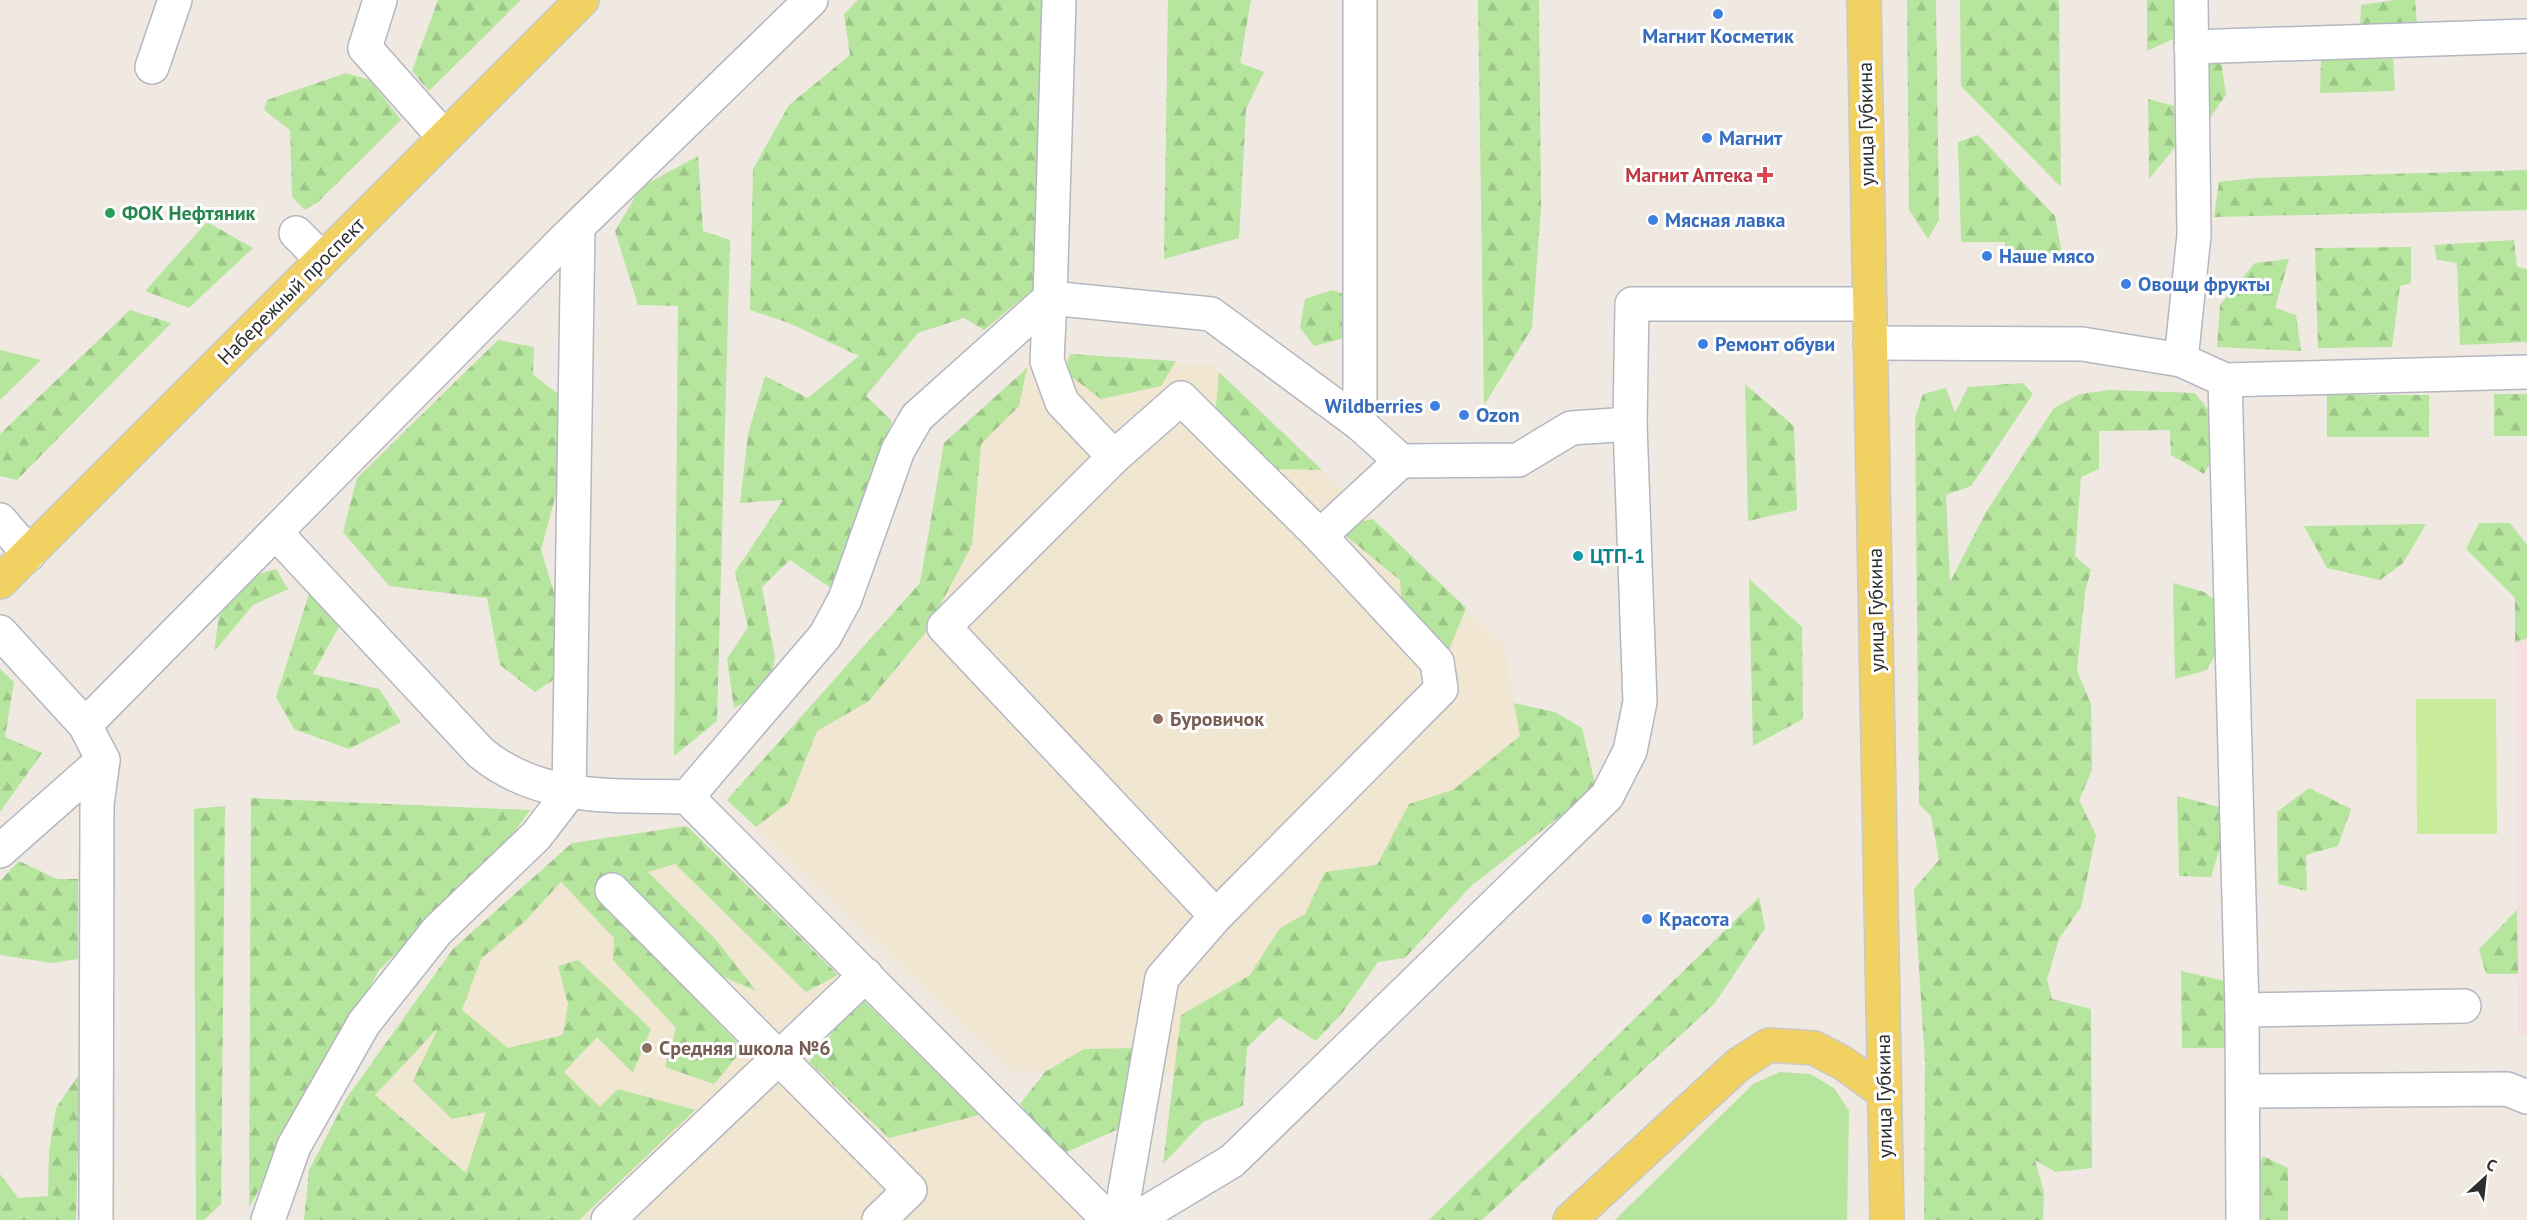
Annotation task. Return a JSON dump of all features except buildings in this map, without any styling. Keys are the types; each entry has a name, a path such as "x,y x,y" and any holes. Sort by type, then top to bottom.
{"main road":[{"name":"Набережный проспект","path":"0,582 582,0"},
{"name":"улица Губкина","path":"1864,0 1887,1220"},
{"path":"1570,1220 1739,1064 1769,1045 1814,1048 1843,1063 1883,1092"}],"lane":[{"path":"152,66 175,0"},
{"path":"380,0 365,48 444,137"},
{"path":"85,725 578,227 811,0"},
{"path":"1059,0 1047,362 1062,402 1114,457"},
{"path":"1360,0 1360,424"},
{"path":"2181,360 2194,235 2191,0"},
{"path":"2191,47 2527,36"},
{"path":"268,1220 294,1146 364,1023 437,931 536,836 569,793 578,227"},
{"path":"296,233 322,259"},
{"path":"687,797 825,636 845,599 898,450 917,417 1050,298 1211,314 1360,424 1401,461"},
{"path":"1134,1220 1232,1161 1607,796 1630,751 1640,702 1630,424 1632,304 1870,304"},
{"path":"1870,343 2082,344 2181,360 2225,380 2527,372"},
{"path":"2225,380 2241,1010 2243,1220"},
{"path":"1120,1220 1162,978 1216,916 1442,689 1437,662 1320,536 1181,399 1114,457 944,627 1216,916"},
{"path":"1320,536 1401,461 1518,460 1571,428 1630,424"},
{"path":"0,520 29,554"},
{"path":"276,533 481,753 496,765 518,777 569,793 687,797 1109,1220"},
{"path":"0,632 85,725 103,760 97,805 96,1220"},
{"path":"0,851 103,760"},
{"path":"612,890 910,1190 879,1220"},
{"path":"608,1220 866,975"},
{"path":"2241,1010 2464,1006"},
{"path":"2242,1091 2507,1089 2527,1097"}],"shaded area":[{"name":"Буровичок","path":"1070,354 1212,365 1504,645 1523,754 1175,1074 1011,1071 727,800 920,583 944,443 1027,368"},
{"path":"2515,572 2527,572 2527,1035 2518,1035"},
{"name":"Средняя школа №6","path":"687,826 1084,1220 472,1220 346,1099 453,949 572,843"}],"green space":[{"path":"438,0 521,0 429,91 412,71"},
{"path":"858,0 1043,0 1034,289 984,330 964,318 918,333 866,396 892,421 838,593 790,560 762,587 775,658 768,692 734,708 727,659 748,627 735,572 783,500 740,503 748,434 765,376 808,398 859,356 789,323 750,310 753,169 789,105 850,55 844,14"},
{"path":"1168,0 1251,0 1240,63 1264,72 1246,109 1239,238 1164,259"},
{"path":"1478,0 1539,0 1541,207 1532,328 1484,405"},
{"path":"1907,0 1936,0 1939,220 1928,239 1909,210"},
{"path":"1960,0 2059,0 2061,187 1961,86"},
{"path":"2147,0 2181,0 2182,35 2147,51"},
{"path":"2395,0 2415,0 2417,24 2360,25 2361,5"},
{"path":"2393,59 2395,91 2320,93 2321,60"},
{"path":"2221,61 2226,95 2205,125 2199,65"},
{"path":"346,73 370,80 401,120 318,202 305,210 292,197 290,130 264,110 267,100"},
{"path":"2148,99 2174,106 2175,147 2149,179"},
{"path":"1978,135 2055,216 2062,253 2005,256 2005,242 1961,242 1958,142"},
{"path":"698,156 703,231 730,240 717,721 674,756 678,306 638,305 615,231 641,187"},
{"path":"2527,170 2527,210 2214,217 2219,182 2256,178"},
{"path":"207,222 253,248 189,308 145,291"},
{"path":"2514,240 2517,267 2527,269 2527,342 2460,345 2457,263 2437,260 2434,245"},
{"path":"2411,247 2411,283 2400,286 2392,347 2318,348 2315,248"},
{"path":"2289,259 2275,308 2296,315 2301,351 2217,347 2220,305 2255,263"},
{"path":"1332,290 1365,301 1349,337 1314,346 1300,328 1305,299"},
{"path":"130,310 171,323 17,480 0,476 0,434"},
{"path":"498,340 534,347 533,375 561,396 556,494 541,550 559,609 555,679 535,692 500,665 487,598 389,586 343,532 357,478"},
{"path":"0,350 41,360 0,400"},
{"path":"1070,354 1176,361 1161,386 1101,399 1065,372"},
{"path":"1027,368 1019,406 981,444 972,545 926,632 869,701 817,731 789,802 756,827 727,800 920,583 944,443"},
{"path":"1219,372 1322,470 1274,469 1214,430"},
{"path":"2023,383 2033,394 1971,486 1946,495 1950,582 1986,512 2054,408 2080,394 2110,390 2195,393 2216,420 2215,455 2204,474 2171,455 2170,430 2099,431 2099,469 2081,477 2075,556 2091,570 2085,592 2077,671 2091,704 2092,770 2079,800 2096,835 2081,907 2059,939 2047,979 2052,999 2091,1009 2092,1168 2056,1172 2035,1160 2044,1192 2043,1220 1924,1220 1925,1062 1914,889 1939,860 1931,816 1919,804 1915,418 1923,394 1946,388 1955,413 1968,387"},
{"path":"1745,384 1794,426 1797,510 1748,521"},
{"path":"2494,394 2527,394 2527,436 2494,436"},
{"path":"2327,395 2429,395 2429,437 2327,437"},
{"path":"1373,519 1466,608 1448,652 1402,611 1400,580 1335,527"},
{"path":"2479,523 2510,523 2527,545 2527,638 2515,643 2515,598 2466,549"},
{"path":"2426,524 2403,563 2380,580 2327,568 2304,526"},
{"path":"276,569 288,589 253,605 214,652 219,616 248,577"},
{"path":"1749,579 1802,627 1803,719 1753,746"},
{"path":"2173,583 2204,592 2222,605 2223,640 2207,670 2175,679"},
{"path":"310,591 341,623 313,674 379,689 401,722 349,749 294,729 276,697"},
{"path":"0,669 14,682 5,737 42,753 0,812"},
{"path":"2416,699 2496,699 2497,834 2417,834"},
{"path":"1514,703 1555,712 1582,728 1596,788 1471,886 1405,958 1378,962 1343,1012 1316,1041 1279,1017 1247,1047 1243,1106 1203,1122 1163,1164 1181,1015 1250,975 1280,928 1305,914 1325,872 1377,865 1409,804 1453,790 1520,736"},
{"path":"2309,788 2351,809 2338,846 2306,855 2307,891 2278,884 2277,812"},
{"path":"2177,796 2223,808 2221,844 2211,877 2179,876"},
{"path":"251,798 530,810 500,852 379,970 249,1208"},
{"path":"225,806 221,1204 204,1220 196,1220 194,809"},
{"path":"687,826 838,975 806,992 675,864 648,872 717,941 756,991 719,975 611,873 595,893 743,1049 714,1084 665,1067 676,1028 613,960 614,938 561,882 524,922 481,959 462,1010 508,1048 563,1035 568,1004 558,966 578,960 651,1029 633,1073 597,1037 564,1072 600,1107 618,1089 695,1110 579,1220 304,1220 309,1170 346,1099 453,949 572,843","holes":["438,1028 413,1081 452,1119 486,1112 466,1173 375,1095"]},
{"path":"19,861 57,879 78,879 78,959 52,963 0,955 0,881"},
{"path":"1759,897 1765,928 1715,1003 1482,1220 1429,1220"},
{"path":"2517,910 2518,974 2486,974 2479,949"},
{"path":"2181,971 2225,981 2232,1020 2224,1048 2182,1048"},
{"path":"860,997 979,1115 889,1138 809,1062"},
{"path":"1134,1048 1121,1128 1062,1154 1020,1104 1045,1072 1084,1049"},
{"path":"1780,1072 1810,1074 1834,1088 1849,1111 1847,1220 1615,1220 1753,1084"},
{"path":"80,1073 76,1220 0,1220 0,1174 18,1198 48,1196 49,1152 56,1108"},
{"path":"2263,1156 2288,1168 2288,1220 2253,1220 2253,1181"}],"place":[{"name":"Магнит Косметик","path":"1718,14"},
{"name":"Магнит","path":"1707,138"},
{"name":"Магнит Аптека","path":"1765,175"},
{"name":"ФОК Нефтяник","path":"110,213"},
{"name":"Мясная лавка","path":"1653,220"},
{"name":"Наше мясо","path":"1987,256"},
{"name":"Овощи фрукты","path":"2126,284"},
{"name":"Ремонт обуви","path":"1703,344"},
{"name":"Wildberries","path":"1435,406"},
{"name":"Ozon","path":"1464,415"},
{"name":"ЦТП-1","path":"1578,556"},
{"name":"Буровичок","path":"1158,719"},
{"name":"Красота","path":"1647,919"},
{"name":"Средняя школа №6","path":"647,1048"}]}
